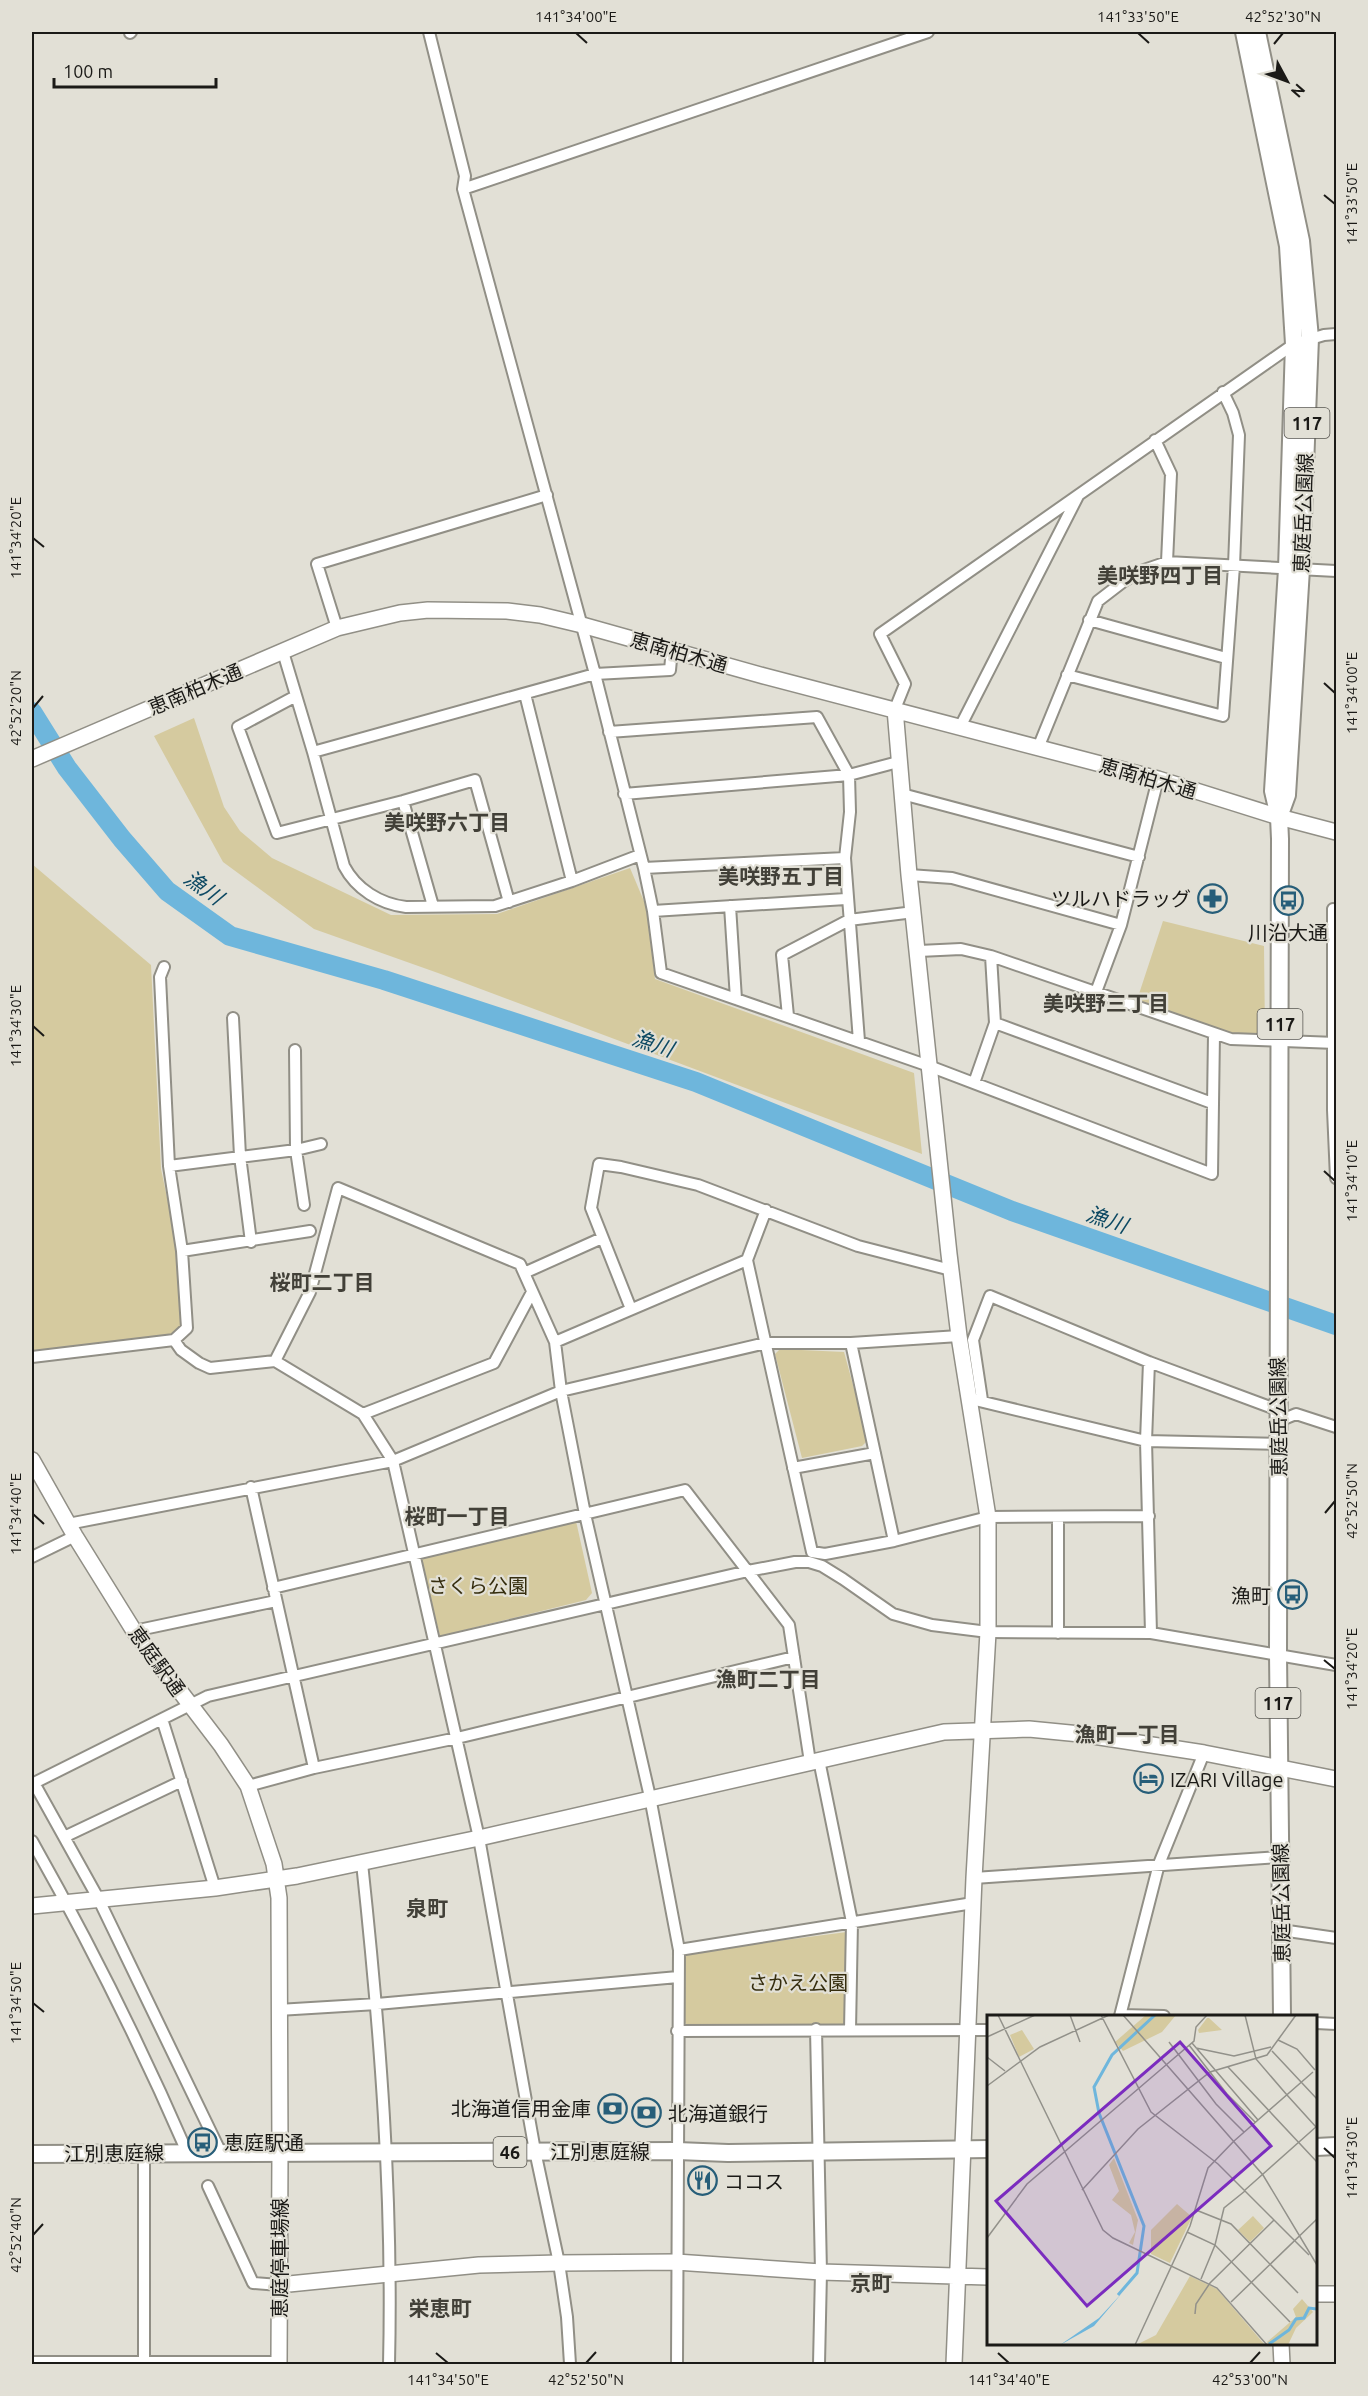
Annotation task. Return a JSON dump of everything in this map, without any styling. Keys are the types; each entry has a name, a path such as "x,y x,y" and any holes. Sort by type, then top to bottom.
{"main road":[{"name":"恵庭岳公園線","path":"1244,32 1288,246 1294,344 1294,569 1287,795 1279,817 1281,1041 1277,1232 1278,1654 1282,2015"},
{"name":"恵庭岳公園線","path":"1257,32 1301,241 1310,338 1294,569"},
{"path":"1317,2147 1336,2146"},
{"name":"江別恵庭線","path":"32,2154 280,2151 728,2153 987,2149"}],"street":[{"path":"429,32 465,176 463,189 582,625 644,868 653,911 661,973 929,1066 1212,1174 1214,1034"},
{"path":"463,189 928,32"},
{"path":"975,1400 959,1336 909,875 895,709 905,684 880,634 1294,344 1310,338 1336,334"},
{"path":"1067,675 1223,716 1234,566 1239,435 1233,412 1223,392"},
{"path":"1155,440 1171,474 1167,562"},
{"path":"960,727 1079,493"},
{"path":"337,628 317,564 547,495"},
{"path":"1038,748 1089,620 1098,601 1111,589 1138,573 1167,562 1336,571"},
{"name":"恵南柏木通","path":"32,759 337,628 400,613 464,609 540,615 582,625 1158,779 1279,817 1336,832"},
{"path":"1089,620 1226,658"},
{"path":"313,752 595,674 670,670 672,649"},
{"path":"283,652 344,866 350,877 370,894 392,905 495,906 572,881 640,855"},
{"path":"525,694 572,881"},
{"path":"296,696 238,727 277,833 475,780 508,902"},
{"path":"609,732 817,717 849,775 850,812 845,858 846,899 859,1041"},
{"path":"624,794 849,775 898,762"},
{"path":"1096,992 1121,925 1158,779"},
{"path":"902,794 1139,857"},
{"path":"403,801 433,906"},
{"path":"644,868 845,858"},
{"path":"909,875 952,878 1121,925"},
{"path":"653,911 846,899"},
{"path":"730,906 736,999"},
{"path":"1336,910 1333,909 1336,1178"},
{"path":"788,1016 782,955 849,920 914,912"},
{"path":"919,951 961,949 991,956 1232,1039 1335,1043"},
{"path":"974,1083 995,1023 991,956"},
{"path":"32,1357 174,1340 187,1328 182,1251 169,1166 160,977 164,967"},
{"path":"233,1018 240,1156 251,1242"},
{"path":"995,1023 1212,1103"},
{"path":"295,1050 296,1150 304,1205"},
{"path":"169,1166 296,1150 321,1144"},
{"path":"631,1309 591,1208 599,1164 698,1185 858,1246 951,1270"},
{"path":"275,1361 310,1292 339,1188 520,1264 555,1342 561,1391 585,1514 650,1797 679,1950 676,2151 677,2364"},
{"path":"766,1210 747,1260 812,1552 825,1554 894,1541 988,1517 1149,1516"},
{"path":"182,1251 310,1231"},
{"path":"524,1273 602,1238"},
{"path":"555,1342 747,1260"},
{"path":"363,1414 494,1363 532,1292"},
{"path":"954,2364 974,1878 988,1632 988,1517 975,1400 973,1340 990,1296 1278,1416 1296,1414 1336,1427"},
{"path":"32,1557 72,1530 250,1487 393,1461 561,1391 766,1343 851,1343 959,1336"},
{"path":"174,1340 181,1350 210,1368 275,1361 363,1414 393,1461 478,1838 535,2151 559,2263 567,2317 570,2364"},
{"path":"851,1343 894,1541"},
{"path":"1149,1362 1146,1441 1151,1633"},
{"path":"975,1400 1146,1441 1279,1444"},
{"path":"794,1468 875,1453"},
{"name":"恵庭駅通","path":"32,1460 134,1631 221,1745 248,1786 266,1837 277,1879 280,2151"},
{"path":"250,1487 314,1768"},
{"path":"273,1588 685,1490 789,1625 814,1761 852,1922 850,2030"},
{"path":"1058,1517 1058,1633"},
{"path":"221,2153 98,1898 34,1783 208,1696 795,1562 808,1562 822,1566 893,1614 932,1625 988,1632 1151,1633 1336,1665"},
{"path":"134,1631 276,1601"},
{"path":"248,1786 314,1768 457,1738 794,1657"},
{"path":"162,1719 215,1888"},
{"path":"32,1906 215,1888 362,1863 944,1731 1029,1729 1080,1734 1204,1753 1336,1779"},
{"path":"1120,2015 1159,1864 1204,1753"},
{"path":"64,1837 182,1781"},
{"path":"32,1841 67,1903 152,2070 187,2152"},
{"path":"974,1878 1280,1857"},
{"path":"362,1863 377,2004 387,2152 391,2274 389,2364"},
{"path":"679,1950 973,1903"},
{"path":"1281,1930 1336,1938"},
{"path":"278,2010 377,2004 678,1977"},
{"path":"1317,2023 1336,2024"},
{"path":"816,2030 821,2272 819,2364"},
{"path":"677,2031 987,2030"},
{"name":"恵庭停車場線","path":"279,2363 280,2151"},
{"path":"144,2152 144,2363"},
{"path":"208,2186 253,2283 279,2285 479,2265 676,2262 821,2272 987,2277"},
{"path":"1317,2294 1336,2294"},
{"path":"1281,2345 1282,2364"},
{"path":"32,2362 279,2363"}],"green space":[{"path":"194,718 224,807 240,831 272,858 391,915 497,914 630,868 646,906 655,979 914,1073 922,1154 314,929 223,862 154,736"},
{"path":"32,864 151,965 161,1169 178,1250 181,1325 172,1334 32,1351"},
{"path":"1163,921 1264,946 1265,1036 1246,1039 1137,1000"},
{"path":"780,1349 844,1352 868,1440 862,1446 802,1458 775,1354"},
{"name":"さくら公園","path":"576,1521 592,1593 586,1600 440,1636 420,1557"},
{"name":"さかえ公園","path":"847,1932 844,2025 689,2026 683,2021 685,1953"}],"waterway":[{"name":"漁川","path":"32,712 67,768 122,839 167,891 230,936 384,980 696,1082 1012,1211 1336,1325"}],"place":[{"name":"ツルハドラッグ","path":"1212,898"},
{"name":"川沿大通","path":"1288,901"},
{"name":"漁町","path":"1292,1595"},
{"name":"IZARI Village","path":"1149,1779"},
{"name":"北海道信用金庫","path":"612,2108"},
{"name":"北海道銀行","path":"647,2113"},
{"name":"恵庭駅通","path":"203,2142"},
{"name":"ココス","path":"703,2181"}],"district":[{"name":"美咲野四丁目","path":"1160,575"},
{"name":"美咲野六丁目","path":"447,822"},
{"name":"美咲野五丁目","path":"781,876"},
{"name":"美咲野三丁目","path":"1106,1003"},
{"name":"桜町二丁目","path":"322,1282"},
{"name":"桜町一丁目","path":"457,1516"},
{"name":"漁町二丁目","path":"768,1679"},
{"name":"漁町一丁目","path":"1127,1734"},
{"name":"泉町","path":"427,1908"},
{"name":"京町","path":"871,2283"},
{"name":"栄恵町","path":"440,2308"}]}
